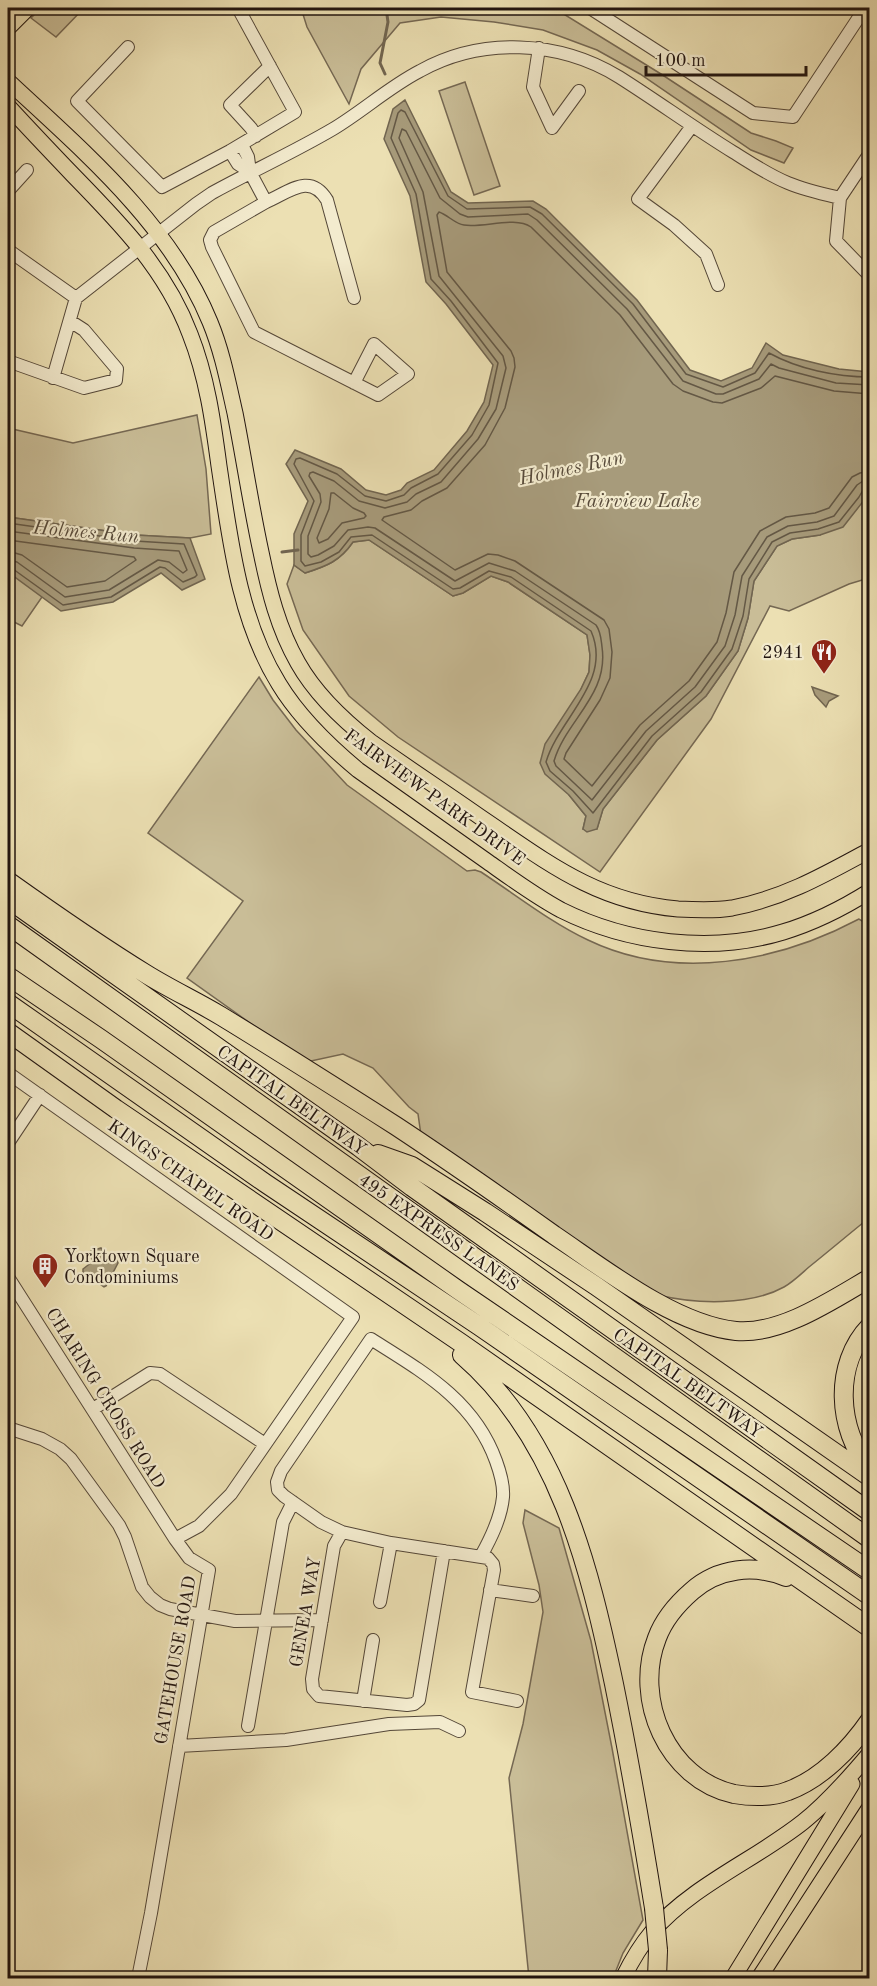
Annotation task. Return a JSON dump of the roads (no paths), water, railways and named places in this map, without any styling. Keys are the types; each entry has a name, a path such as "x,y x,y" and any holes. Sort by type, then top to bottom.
{"highway":[{"path":"8,881 147,974 220,1016 396,1127 607,1271 665,1306 692,1319 736,1331 762,1330 790,1321 870,1278"},
{"name":"CAPITAL BELTWAY","path":"8,899 870,1512"},
{"name":"495 EXPRESS LANES","path":"8,926 870,1539"},
{"path":"8,932 85,981"},
{"path":"8,967 100,1039"},
{"name":"495 EXPRESS LANES","path":"8,976 458,1290 870,1571"},
{"path":"8,1003 265,1183 479,1326 870,1596"},
{"path":"8,1032 116,1109 401,1302 870,1628"},
{"path":"359,1147 412,1166 484,1212 596,1286 870,1477"},
{"path":"401,1302 469,1361 519,1418 549,1468 568,1512 589,1576 623,1730 654,1908 658,1950 657,1978"},
{"path":"870,1326 849,1361 843,1393 851,1436 870,1469"},
{"path":"810,1587 771,1571 736,1570 710,1578 680,1601 657,1637 649,1670 651,1703 663,1738 682,1765 710,1785 726,1792 745,1796 766,1796 787,1792 818,1774 852,1743 870,1720"}],"main road":[{"path":"8,73 54,124"},
{"name":"FAIRVIEW PARK DRIVE","path":"8,81 119,189 159,233 199,297 220,348 228,378 266,579 279,624 298,664 309,680 325,701 348,724 558,870 607,894 645,904 714,910 755,903 819,879 870,850"},
{"name":"FAIRVIEW PARK DRIVE","path":"8,106 112,214 140,247 154,266 180,311 208,389 221,477 242,590 256,637 290,701 335,750 358,770 540,898 578,918 617,932 683,942 761,938 809,923 870,891"},
{"path":"8,112 38,138"},
{"path":"623,1978 640,1947 664,1920 802,1822 840,1788 870,1755"},
{"path":"733,1978 870,1755"},
{"path":"761,1978 870,1807"}],"street":[{"path":"128,47 77,101 162,188 242,145 296,112 238,8"},
{"path":"590,8 753,113 793,117 865,8"},
{"path":"539,48 533,87 552,128 579,91"},
{"path":"53,378 76,298 196,204 250,172 333,129 419,71 441,60 482,49 539,48 577,57 618,76 765,172 790,184 840,198"},
{"path":"256,136 230,105 270,66"},
{"path":"692,126 638,199 674,225 706,254 718,285"},
{"path":"242,145 248,157 250,172 266,202"},
{"path":"230,151 238,164 250,172"},
{"path":"870,153 840,198 836,241 870,276"},
{"path":"8,191 27,170"},
{"path":"354,298 327,200 315,186 306,184 266,202 214,232 210,240 254,332 354,383"},
{"path":"8,250 76,298"},
{"path":"8,361 84,388 116,380 117,369 84,330 70,321"},
{"name":"KINGS CHAPEL ROAD","path":"8,1073 352,1317 265,1444"},
{"path":"8,1143 40,1095"},
{"name":"CHARING CROSS ROAD","path":"8,1277 175,1539"},
{"path":"481,1556 496,1527 504,1496 501,1476 490,1446 470,1414 454,1396 426,1374 371,1339 281,1471 277,1482 278,1490 321,1522 342,1532 391,1543 488,1558 494,1570 472,1692 517,1701"},
{"path":"93,1409 150,1373 160,1374 265,1444 231,1494 199,1527 175,1539"},
{"path":"8,1428 48,1442 71,1459 125,1537 138,1579 150,1597 160,1605 236,1621 322,1620"},
{"path":"248,1726 283,1522 293,1502"},
{"name":"GENEA WAY","path":"342,1532 334,1546 312,1679 313,1689 319,1696 363,1701"},
{"name":"GATEHOUSE ROAD","path":"138,1978 209,1570 189,1558 175,1539"},
{"path":"380,1602 391,1543"},
{"path":"373,1640 363,1701 414,1704 419,1700 444,1551"},
{"path":"490,1590 533,1596"},
{"path":"179,1746 286,1740 399,1724 440,1722 459,1731"}],"water":[{"name":"Fairview Lake","path":"405,100 451,192 468,203 533,201 546,209 637,300 690,370 721,381 752,368 766,343 783,355 839,369 869,372 870,486 865,499 843,527 820,535 792,539 777,546 754,581 748,618 738,651 706,696 657,740 603,809 597,829 587,832 583,829 586,816 569,795 545,774 540,763 545,744 581,689 589,672 590,655 587,635 508,582 491,576 463,593 453,596 369,540 353,542 338,558 305,573 294,565 294,534 308,501 286,464 295,450 341,469 366,490 386,495 401,490 407,483 434,470 467,431 484,402 493,365 426,282 410,196 384,139 393,109"},
{"path":"8,517 135,535 190,538 205,579 182,590 161,573 113,602 61,611 8,572"},
{"path":"812,687 838,696 829,701 826,707 815,695"},
{"path":"101,1248 107,1258 117,1260 118,1263 104,1287 83,1272 83,1269 92,1262 91,1251"}],"waterway":[{"path":"385,74 380,63 388,22 386,8"},
{"name":"Holmes Run","path":"282,552 298,550"}],"place":[{"name":"2941","path":"824,675"},
{"name":"Yorktown Square Condominiums","path":"45,1289"}]}
